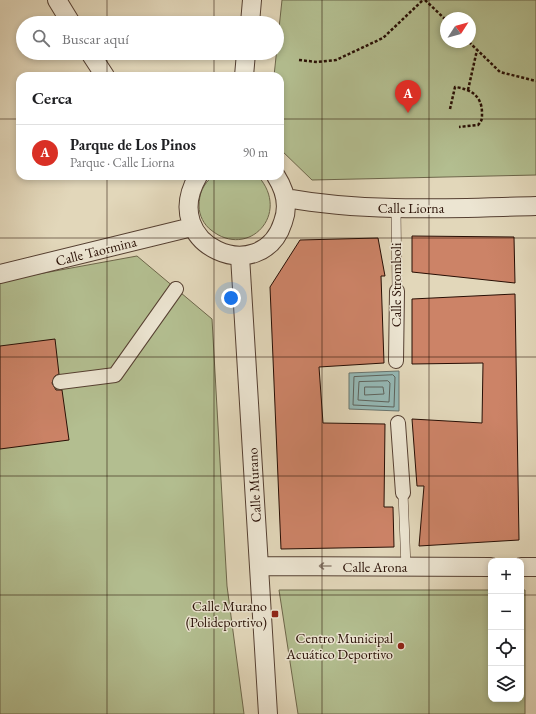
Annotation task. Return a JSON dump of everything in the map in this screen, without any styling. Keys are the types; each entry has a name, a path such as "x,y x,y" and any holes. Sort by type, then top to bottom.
{"street":[{"path":"57,0 67,16"},
{"path":"251,16 252,0"},
{"path":"95,60 102,72"},
{"path":"244,72 245,60"},
{"path":"196,180 191,188 188,201 188,214 192,227 200,239 212,249 226,255 240,256 256,252 270,243 281,230 286,214 286,198 278,180"},
{"name":"Calle Liorna","path":"286,198 323,204 396,209 536,206"},
{"name":"Calle Taormina","path":"0,274 192,227"},
{"name":"Calle Murano","path":"240,256 268,714"},
{"path":"60,382 115,375 176,289"},
{"name":"Calle Stromboli","path":"396,361 397,290"},
{"path":"398,423 403,493"},
{"name":"Calle Arona","path":"259,566 488,567"},
{"path":"524,567 536,567"}],"lane":[{"name":"Calle Stromboli","path":"396,209 397,290"},
{"path":"403,493 406,567"}],"path":[{"path":"299,60 317,62 336,60 383,38 424,0 440,15"},
{"path":"477,50 500,72 536,81"},
{"path":"468,90 477,50"},
{"path":"450,109 455,87 468,90 477,95 482,105 482,121 478,126 460,127"}],"green space":[{"path":"282,0 536,0 536,175 312,180 284,153 284,72 274,72 276,60 284,60 284,16 280,16"},
{"path":"209,180 261,180 267,190 270,205 268,218 261,228 251,236 239,240 225,238 211,230 202,220 199,202 204,186"},
{"path":"137,256 212,319 227,586 244,714 0,714 0,281"},
{"name":"Centro Municipal Acuático Deportivo","path":"279,590 488,590 488,702 524,702 525,590 525,714 298,714"}],"water":[{"path":"399,371 399,411 349,409 349,373"}],"building":[{"path":"412,236 514,237 515,283 412,272"},
{"path":"378,238 385,276 381,276 384,363 319,367 323,423 385,424 384,507 393,507 394,547 281,549 270,287 300,240"},
{"path":"515,294 519,540 419,546 424,486 417,486 412,419 482,423 483,363 412,364 412,299"},
{"path":"55,339 59,374 55,376 52,383 56,390 62,390 69,440 0,449 0,346"}],"place":[{"name":"Parque de Los Pinos","path":"408,113"},
{"name":"Calle Murano (Polideportivo)","path":"275,614"},
{"name":"Centro Municipal Acuático Deportivo","path":"401,646"}]}
